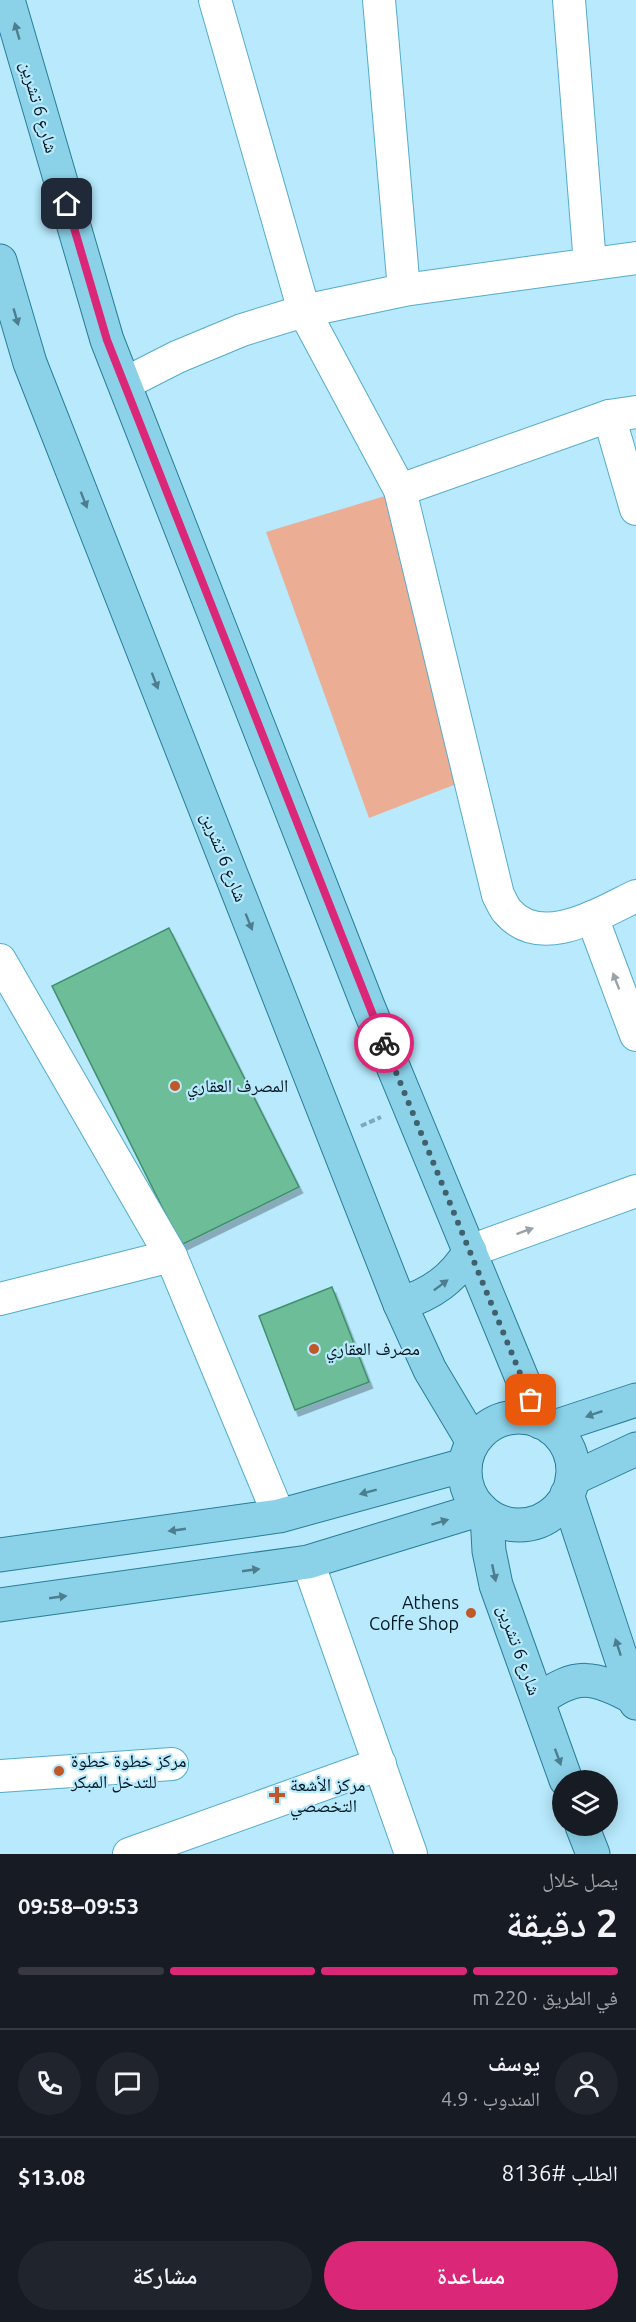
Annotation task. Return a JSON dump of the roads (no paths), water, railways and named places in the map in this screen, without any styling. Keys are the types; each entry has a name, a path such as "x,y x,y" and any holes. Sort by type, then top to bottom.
{"main road":[{"name":"شارع 6 تشرين","path":"8,0 107,340 126,383 368,1006 545,1425"},
{"name":"شارع 6 تشرين","path":"0,261 30,363 400,1304 469,1454"},
{"path":"400,1304 426,1295 449,1280 470,1251"},
{"path":"545,1425 636,1400"},
{"path":"635,1696 570,1487 572,1460 564,1442 545,1425 521,1417 502,1420 485,1429 469,1454 466,1481 471,1497 484,1512 501,1522 516,1525 532,1523 546,1517 558,1507 570,1487 636,1449 636,1456"},
{"path":"0,1555 279,1516 469,1454"},
{"name":"شارع 6 تشرين","path":"484,1512 496,1585 562,1770"},
{"path":"0,1605 308,1562 484,1512"},
{"path":"538,1701 550,1691 580,1680 596,1680 610,1684 635,1696"},
{"path":"586,1836 593,1854"}],"street":[{"path":"215,0 304,311 400,490 498,895 508,912 525,924 543,929 564,927 592,917 636,896"},
{"path":"379,0 404,290"},
{"path":"569,0 590,264"},
{"path":"126,383 177,357 242,330 304,311 404,290 636,258"},
{"path":"400,490 622,414 636,509"},
{"path":"592,917 636,1035"},
{"path":"0,960 171,1256 279,1516"},
{"path":"470,1251 636,1191"},
{"path":"0,1299 171,1256"},
{"path":"308,1562 411,1854"},
{"path":"0,1776 172,1764"},
{"path":"129,1854 380,1764"}],"place":[{"name":"المصرف العقاري","path":"175,1086"},
{"name":"مصرف العقاري","path":"314,1349"},
{"name":"Athens Coffe Shop","path":"471,1613"},
{"name":"مركز خطوة خطوة للتدخل المبكر","path":"59,1771"},
{"name":"مركز الأشعة التخصصي","path":"277,1795"}]}
